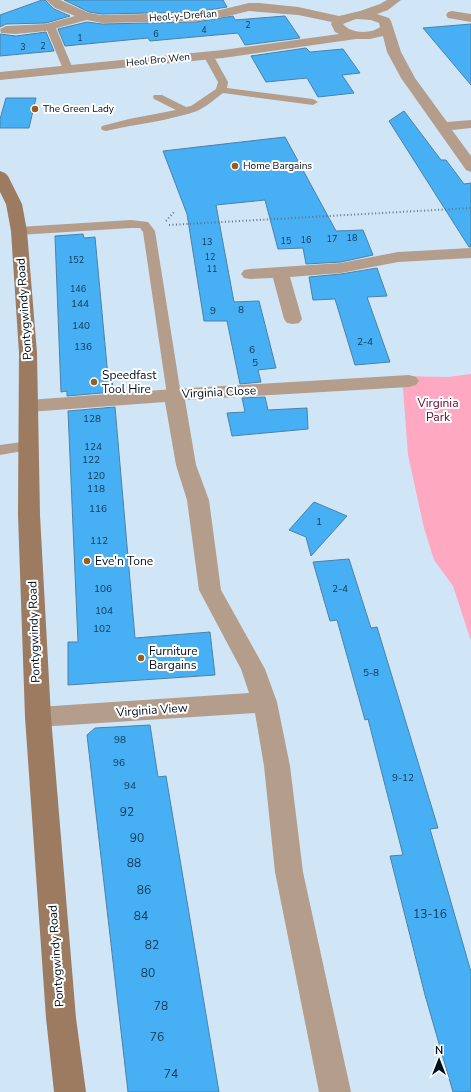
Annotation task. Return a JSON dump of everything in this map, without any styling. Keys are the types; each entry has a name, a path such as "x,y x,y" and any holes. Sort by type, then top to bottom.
{"main road":[{"name":"Pontygwindy Road","path":"0,176 14,204 19,231 28,353 29,515 38,717 60,1010 70,1092"}],"street":[{"name":"Heol-y-Dreflan","path":"52,0 59,5 86,16 119,19 196,17 220,14 246,3 298,11 340,24"},
{"name":"Heol Bro Wen","path":"361,15 384,7 395,0"},
{"path":"384,7 386,25 394,52 408,78 471,167"},
{"name":"Heol Bro Wen","path":"0,76 208,55 316,42 356,35 372,35 384,31 386,25 380,18 361,15 349,16 316,42"},
{"path":"452,15 471,18"},
{"path":"6,30 29,31 51,28 68,24 86,16"},
{"name":"Heol Bro Wen","path":"340,24 356,35"},
{"path":"372,35 394,52"},
{"path":"442,127 471,124"},
{"path":"250,274 341,268 378,260 422,255 471,252"},
{"path":"280,272 294,319"},
{"name":"Virginia Close","path":"29,406 174,395 409,381"},
{"path":"174,395 186,465 198,500 210,590 253,669 266,702 277,766 288,872 335,1092"},
{"name":"Virginia View","path":"38,717 266,702"}],"lane":[{"path":"51,28 68,69"},
{"path":"106,128 195,108 221,90 223,82 208,55"},
{"path":"221,90 313,102"},
{"path":"158,97 185,111"},
{"path":"19,231 131,224 144,225 149,231 174,395"},
{"path":"0,450 29,446"}],"path":[{"path":"149,231 161,225 471,208"}],"green space":[{"name":"Virginia Park","path":"471,374 471,641 453,586 434,560 424,528 408,455 402,376 448,377"}],"building":[{"path":"45,0 54,9 70,16 46,23 6,24 0,27 0,15"},
{"path":"64,0 223,0 227,7 196,12 102,14 89,12"},
{"path":"233,16 235,20 285,16 300,38 245,45 238,33 150,41 148,38 65,46 58,29 87,22 102,24 196,22"},
{"path":"471,24 471,85 423,28"},
{"path":"46,32 54,51 0,56 0,34 16,36"},
{"path":"306,48 310,52 343,49 360,73 342,75 354,93 318,97 307,78 266,82 251,56"},
{"name":"The Green Lady","path":"6,98 36,98 29,128 0,128 0,119"},
{"path":"404,111 441,160 446,160 464,184 471,183 471,247 469,247 389,121"},
{"path":"285,137 336,231 363,230 373,255 341,262 306,264 303,248 278,249 265,200 216,205 234,302 259,301 276,368 258,370 261,382 240,384 227,321 204,321 187,214 163,151"},
{"path":"83,234 84,238 95,237 108,375 112,374 113,392 67,396 67,391 61,392 55,236"},
{"path":"377,268 387,296 367,297 390,362 355,365 335,299 313,300 309,277 341,274"},
{"path":"265,397 268,410 307,408 308,429 232,436 227,413 245,412 242,398"},
{"path":"115,407 135,638 210,632 215,675 68,685 68,642 78,642 68,411"},
{"path":"314,502 347,516 311,556 306,537 289,530"},
{"path":"349,559 371,628 377,627 438,828 430,829 471,972 471,1092 453,1092 425,995 390,856 403,855 368,719 365,720 337,620 330,621 313,562"},
{"path":"150,725 158,777 166,776 219,1092 128,1092 87,735 95,728"}],"place":[{"name":"The Green Lady","path":"35,109"},
{"name":"Home Bargains","path":"235,166"},
{"name":"Speedfast Tool Hire","path":"94,382"},
{"name":"Eve'n Tone","path":"87,561"},
{"name":"Furniture Bargains","path":"141,658"}]}
